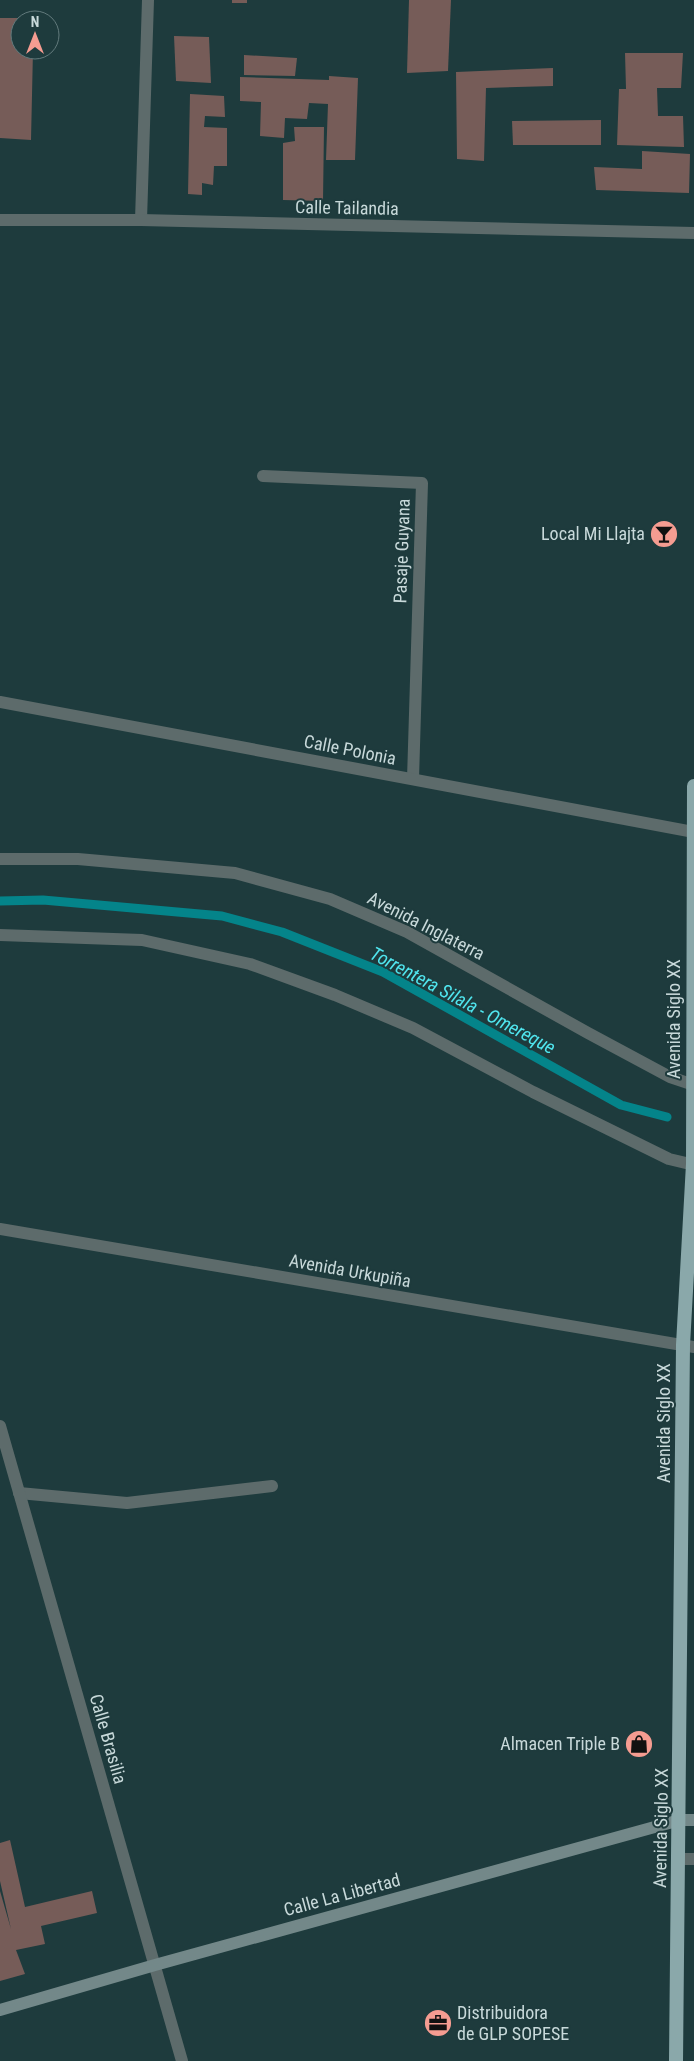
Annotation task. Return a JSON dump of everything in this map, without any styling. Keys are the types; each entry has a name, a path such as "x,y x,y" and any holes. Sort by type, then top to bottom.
{"highway":[{"name":"Avenida Siglo XX","path":"676,2061 679,1858 687,1820 689,1346 694,1164 694,786"}],"main road":[{"name":"Calle La Libertad","path":"0,2010 155,1965 687,1820"}],"street":[{"path":"141,220 148,0"},
{"name":"Calle Tailandia","path":"0,220 141,220 694,233"},
{"name":"Pasaje Guyana","path":"263,476 422,483 413,779"},
{"name":"Calle Polonia","path":"0,702 693,832"},
{"name":"Avenida Inglaterra","path":"0,859 78,860 235,873 330,899 407,932 596,1038 670,1076 694,1085"},
{"path":"0,934 142,940 250,964 334,994 413,1028 533,1092 660,1154 694,1164"},
{"name":"Avenida Urkupiña","path":"0,1229 689,1346"},
{"name":"Calle Brasilia","path":"0,1426 182,2061"},
{"path":"19,1493 127,1503 272,1486"},
{"path":"679,1858 694,1859"}],"building":[{"path":"232,0 247,0 247,3 232,3"},
{"path":"409,0 451,0 448,71 407,73"},
{"path":"0,18 10,18 10,60 33,60 31,140 0,138"},
{"path":"174,36 209,37 211,83 176,81"},
{"path":"625,53 683,53 681,88 657,88 658,116 683,116 684,147 617,145 619,89 626,89"},
{"path":"244,55 297,58 295,76 244,75"},
{"path":"553,68 553,86 486,88 484,161 457,159 456,72"},
{"path":"329,76 358,78 355,160 326,160 328,104 309,103 307,119 285,118 284,138 260,136 261,102 240,101 240,77 329,80"},
{"path":"190,94 224,96 225,117 205,116 204,127 227,128 227,166 214,166 213,185 202,183 202,195 188,194"},
{"path":"601,120 601,145 513,145 512,121"},
{"path":"294,127 324,127 323,201 283,200 283,143 295,141"},
{"path":"642,151 690,154 689,193 596,190 594,167 642,169"},
{"path":"10,1840 25,1907 92,1891 97,1913 41,1926 45,1944 16,1950 25,1974 0,1981 0,1891 11,1929 0,1881 0,1843"}],"waterway":[{"name":"Torrentera Silala - Omereque","path":"0,901 43,900 222,916 282,932 383,972 621,1105 667,1117"}],"place":[{"name":"Local Mi Llajta","path":"664,534"},
{"name":"Almacen Triple B","path":"639,1744"},
{"name":"Distribuidora de GLP SOPESE","path":"438,2023"}]}
